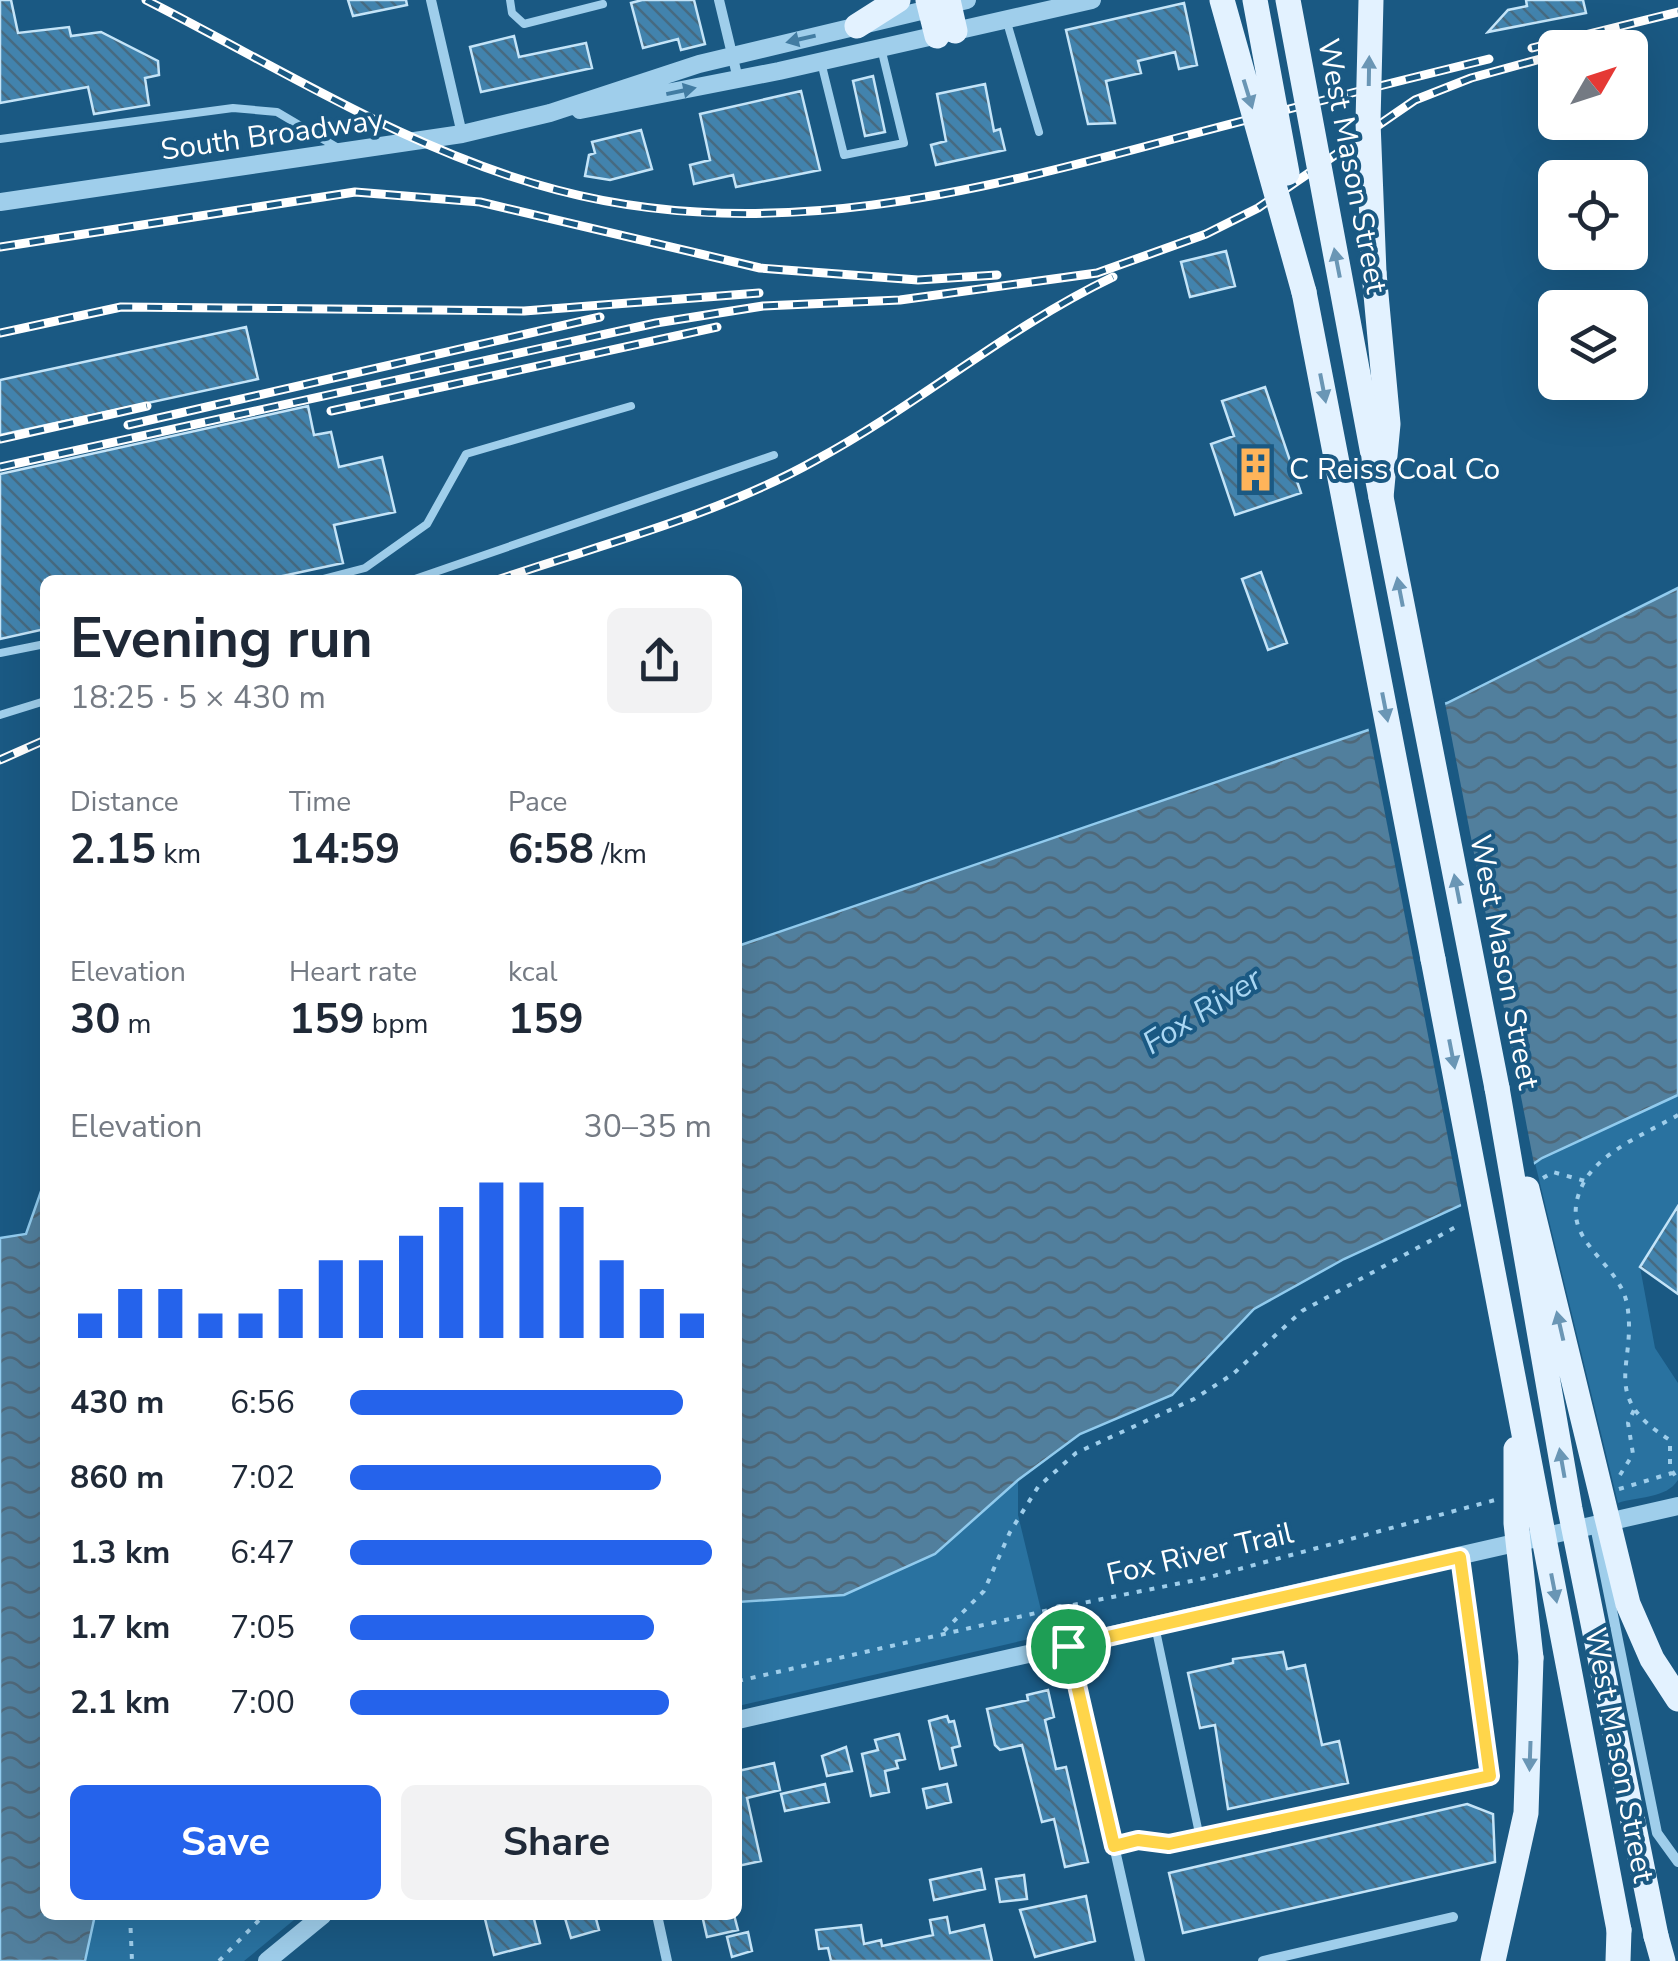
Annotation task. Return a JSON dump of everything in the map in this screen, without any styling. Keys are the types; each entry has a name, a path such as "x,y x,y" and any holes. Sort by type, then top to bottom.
{"main road":[{"path":"858,26 898,0"},
{"path":"1222,0 1304,292"},
{"name":"West Mason Street","path":"1255,0 1296,219 1304,292 1619,1930 1618,1961"},
{"name":"West Mason Street","path":"1288,0 1496,1088 1570,1508 1659,1948"},
{"path":"1371,0 1371,220 1388,424 1381,497"},
{"path":"945,3 946,34"},
{"path":"1496,1088 1526,1184 1628,1604 1652,1660 1678,1699"},
{"path":"1493,1961 1519,1851 1530,1765 1530,1658 1516,1523 1516,1390"}],"street":[{"path":"432,0 462,134"},
{"path":"719,0 738,80"},
{"name":"South Broadway","path":"550,113 601,108 738,80 1092,0"},
{"name":"South Broadway","path":"0,202 462,134 550,113 733,56 945,3"},
{"path":"742,1719 1678,1506"},
{"path":"1595,1526 1657,1833 1678,1862"},
{"path":"1068,1646 1140,1961"},
{"path":"1263,1961 1453,1917"},
{"path":"267,1961 317,1920"},
{"path":"658,1920 667,1961"}],"lane":[{"path":"510,0 512,13 524,24 604,4"},
{"path":"1006,20 1039,132"},
{"path":"822,62 844,155 904,143 881,48"},
{"path":"0,139 233,108 278,112 346,153"},
{"path":"338,575 365,568 427,524 466,454 632,406"},
{"path":"426,575 774,455"},
{"path":"0,653 40,645"},
{"path":"0,715 40,703"},
{"path":"1114,1846 1200,1838 1490,1776 1460,1557"},
{"path":"1059,1608 1068,1646"},
{"path":"1156,1626 1200,1838"}],"path":[{"path":"1678,1115 1628,1144 1584,1181 1577,1206 1580,1234 1588,1250 1616,1275 1627,1305 1622,1366 1634,1410 1670,1440 1672,1473 1678,1480"},
{"path":"1537,1181 1553,1172 1584,1181"},
{"path":"941,1634 984,1591 1010,1532 1038,1487 1076,1454 1194,1399 1233,1374 1302,1311 1472,1218"},
{"path":"1614,1481 1634,1454 1628,1423 1634,1410"},
{"path":"1604,1490 1672,1473"},
{"name":"Fox River Trail","path":"742,1680 1206,1578 1511,1499"},
{"path":"130,1920 132,1961"},
{"path":"219,1961 259,1920"}],"shaded area":[{"path":"1678,1095 1678,1206 1640,1267 1655,1348 1678,1383 1678,1480 1659,1494 1618,1503 1535,1163"},
{"path":"1018,1480 1018,1515 1047,1635 742,1705 742,1602 844,1595 935,1554"},
{"path":"94,1920 294,1920 244,1961 85,1961"}],"water":[{"name":"Fox River","path":"1678,588 1678,1095 1542,1158 1496,1189 1344,1259 1254,1309 1172,1395 1080,1434 1018,1480 935,1554 844,1595 742,1602 742,945 1447,703"},
{"path":"40,1194 40,1920 94,1920 85,1961 0,1961 0,1238 26,1234"}],"pier":[{"path":"1444,698 1535,1169 1462,1210 1368,726"}],"building":[{"path":"0,0 11,0 18,33 69,27 71,36 101,32 158,61 159,75 145,78 149,105 94,114 88,87 0,103"},
{"path":"348,0 406,0 407,5 353,16"},
{"path":"694,0 705,44 681,50 678,39 643,48 631,3"},
{"path":"1526,0 1583,0 1586,13 1488,32 1508,10 1527,6"},
{"path":"1184,3 1197,65 1179,69 1175,52 1138,61 1141,73 1106,81 1115,123 1088,124 1066,30"},
{"path":"514,36 519,57 586,43 592,68 481,92 470,47"},
{"path":"873,76 885,132 865,136 853,81"},
{"path":"985,84 994,131 1000,129 1005,150 936,165 931,145 946,141 937,94"},
{"path":"801,91 820,170 736,187 733,175 694,184 690,165 710,160 700,114"},
{"path":"641,130 652,169 610,180 585,176 589,155 595,153 592,142"},
{"path":"1226,251 1235,286 1190,297 1181,262"},
{"path":"246,327 258,379 0,435 0,380"},
{"name":"C Reiss Coal Co","path":"1265,387 1301,493 1235,515 1211,444 1234,436 1222,401"},
{"path":"308,406 314,435 331,432 339,467 382,457 395,512 334,525 343,563 287,575 40,575 40,630 0,639 0,474"},
{"path":"1261,572 1287,643 1268,650 1242,579"},
{"path":"1678,1206 1678,1294 1640,1267"},
{"path":"1283,1652 1287,1669 1305,1665 1322,1745 1339,1741 1348,1783 1228,1809 1215,1725 1200,1728 1188,1673 1233,1663 1233,1659"},
{"path":"1048,1690 1054,1717 1045,1720 1056,1769 1066,1767 1088,1862 1065,1867 1054,1819 1042,1822 1022,1745 1000,1750 995,1745 987,1709 1028,1700 1027,1695"},
{"path":"947,1716 949,1722 954,1721 960,1746 952,1748 956,1765 940,1769 929,1721"},
{"path":"899,1734 905,1759 896,1761 898,1768 885,1771 889,1792 871,1796 862,1754 878,1750 875,1740"},
{"path":"846,1747 852,1771 827,1776 822,1756"},
{"path":"774,1763 780,1790 747,1798 761,1861 742,1865 742,1770"},
{"path":"825,1784 829,1802 785,1811 781,1794"},
{"path":"947,1784 951,1802 927,1808 923,1789"},
{"path":"1467,1804 1493,1814 1495,1862 1183,1933 1169,1873"},
{"path":"981,1869 985,1889 934,1900 930,1880"},
{"path":"1024,1875 1027,1899 1000,1902 996,1879"},
{"path":"1086,1896 1095,1941 1035,1957 1020,1910"},
{"path":"947,1917 950,1933 984,1925 992,1961 831,1961 828,1948 819,1949 816,1930 861,1925 864,1944 881,1940 882,1946 933,1935 930,1920"},
{"path":"485,1920 534,1920 540,1943 494,1955"},
{"path":"566,1920 596,1920 599,1930 571,1938"},
{"path":"703,1920 735,1920 738,1930 707,1937"},
{"path":"748,1932 752,1951 732,1957 727,1937"}],"railway":[{"path":"146,0 398,131 503,174 636,206 715,213 794,212 949,193 1489,59"},
{"path":"1532,48 1678,12"},
{"path":"0,467 656,323 763,306 900,300 1097,273 1206,234 1258,208 1415,100 1471,78 1538,60"},
{"path":"0,247 355,192 480,202 760,268 918,280 997,275"},
{"path":"512,575 659,527 779,479 854,438 1037,319 1113,277"},
{"path":"0,333 121,307 524,311 759,293"},
{"path":"128,425 600,317"},
{"path":"331,411 717,327"},
{"path":"0,439 147,406"},
{"path":"0,760 40,742"}],"place":[{"name":"C Reiss Coal Co","path":"1256,469"}],"route":[{"path":"1460,1557 1490,1776 1169,1844 1138,1840 1114,1846 1068,1646 1460,1557"}]}
